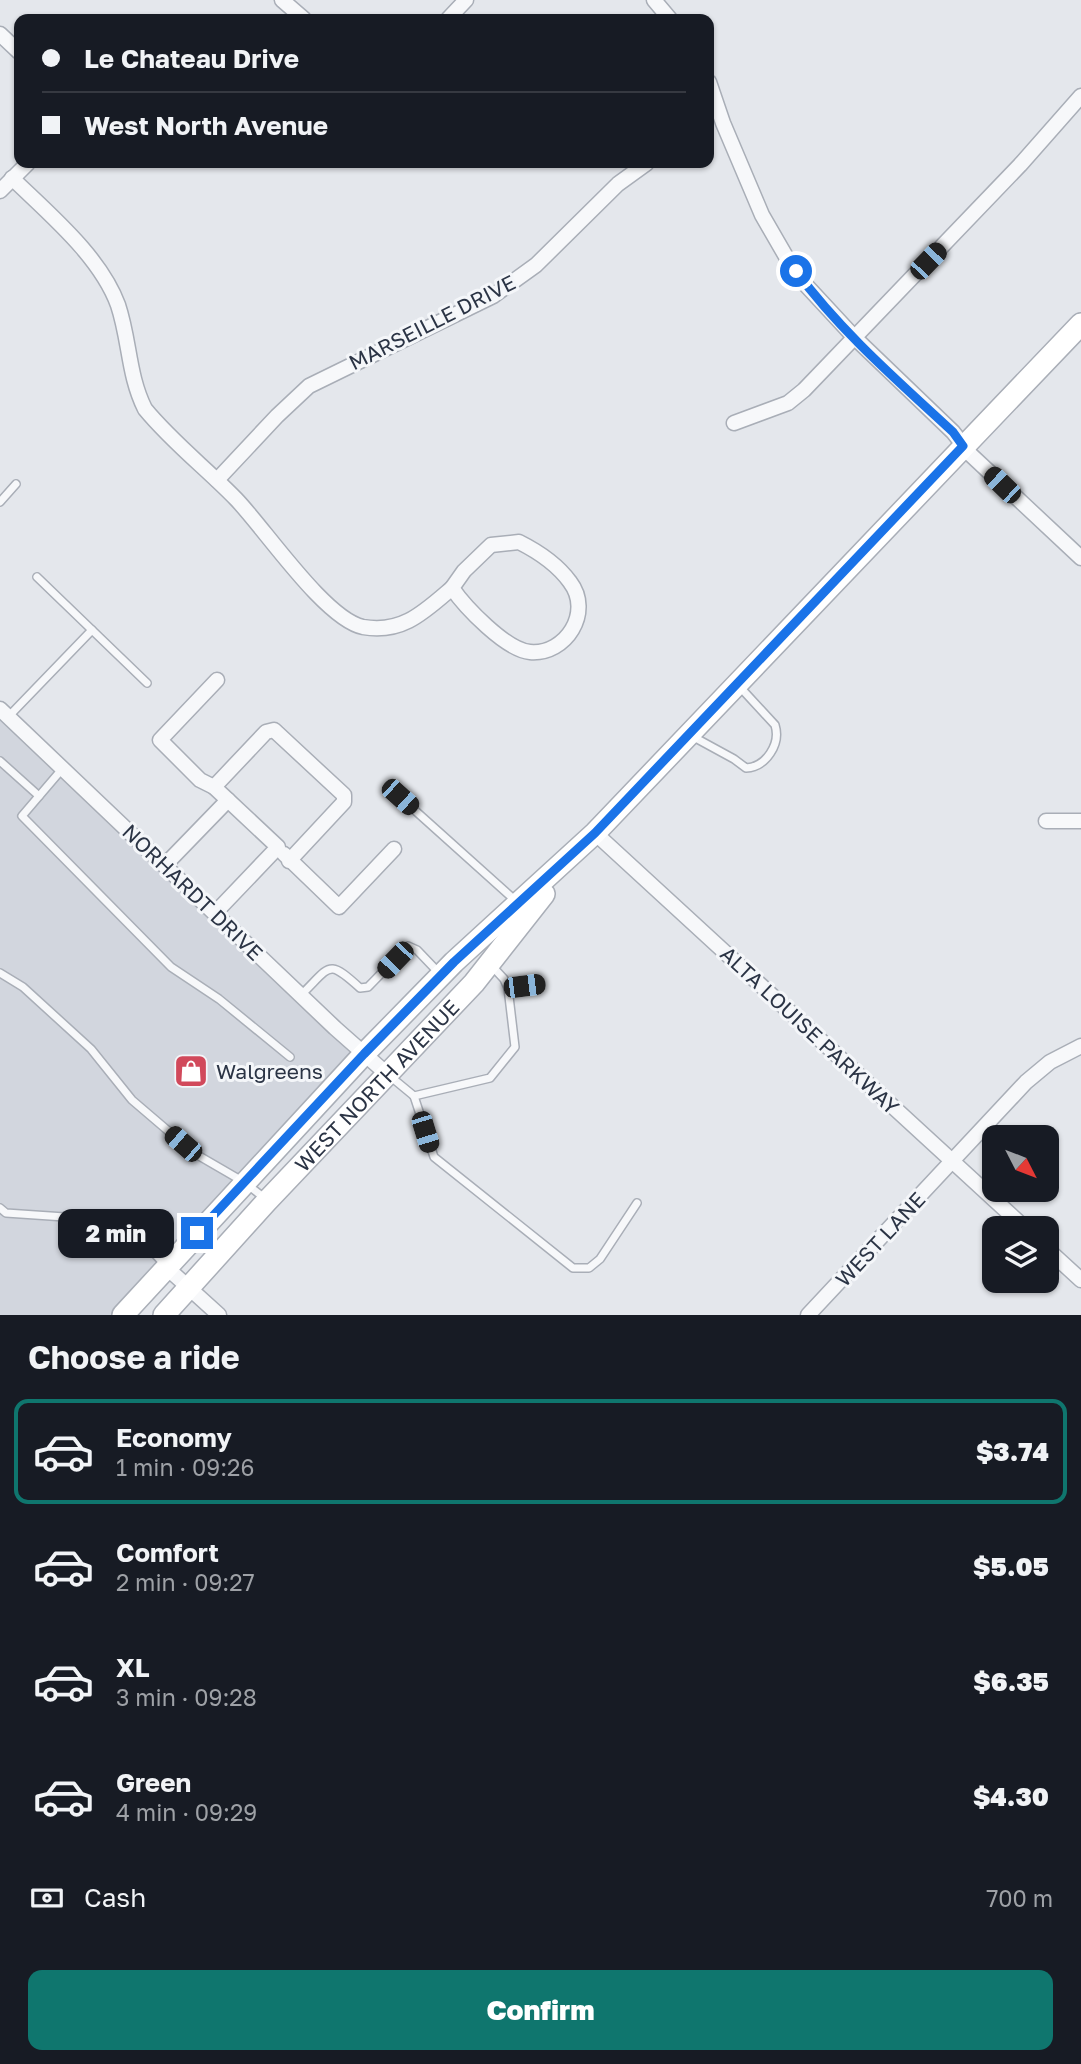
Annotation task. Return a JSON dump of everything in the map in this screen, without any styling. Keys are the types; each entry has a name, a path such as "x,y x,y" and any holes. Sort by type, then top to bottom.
{"main road":[{"name":"WEST NORTH AVENUE","path":"123,1315 364,1054 441,975 524,908 1081,324"},
{"name":"WEST NORTH AVENUE","path":"164,1315 267,1201 474,983 524,908"}],"street":[{"path":"282,0 298,14"},
{"path":"452,14 466,0"},
{"path":"654,0 666,14"},
{"path":"0,34 14,47"},
{"path":"734,422 788,403 804,390 1028,156 1081,96"},
{"path":"716,126 788,260 820,302 953,432 963,446 1081,558"},
{"path":"0,191 23,168"},
{"name":"MARSEILLE DRIVE","path":"217,480 309,386 493,296 553,251 618,184 640,168"},
{"path":"12,178 101,271 117,303 125,330 135,388 145,409 249,513 312,589 339,613 360,626 383,629 404,625 452,588 464,570 491,545 519,542 542,554 571,582 577,593 578,616 573,631 562,644 548,651 527,652 495,633 462,602 452,588"},
{"path":"217,680 160,740 200,780 214,787 338,907 394,849"},
{"name":"NORHARDT DRIVE","path":"4,713 387,1074"},
{"path":"214,787 266,732 275,730 344,795 344,802 289,861"},
{"path":"164,865 228,800"},
{"path":"1046,821 1081,821"},
{"name":"ALTA LOUISE PARKWAY","path":"595,833 1012,1216"},
{"path":"215,913 278,848"},
{"name":"WEST LANE","path":"808,1315 1032,1076 1064,1053 1081,1046"},
{"path":"1059,1260 1081,1280"},
{"path":"166,1267 219,1315"}],"lane":[{"path":"0,502 16,484"},
{"path":"37,577 147,683"},
{"path":"4,713 92,630"},
{"path":"688,734 746,768 752,768 763,761 775,746 775,725 736,683"},
{"path":"0,761 39,796"},
{"path":"64,768 22,816 171,967 219,999 290,1057"},
{"path":"400,797 524,908"},
{"path":"302,995 328,970 334,968 360,988 368,987 408,946 417,950 441,975"},
{"path":"414,1096 490,1077 515,1047 508,988 504,979 489,964"},
{"path":"0,974 23,987 84,1043 132,1100 194,1153 244,1182 267,1201"},
{"path":"508,988 541,984"},
{"path":"387,1074 414,1096 434,1157 573,1268 589,1268 600,1259 637,1203"},
{"path":"0,1208 6,1213 94,1219 130,1227 166,1267"}],"shaded area":[{"path":"0,709 364,1054 123,1315 0,1315"}],"place":[{"name":"Walgreens","path":"191,1071"}],"route":[{"path":"197,1233 454,962 595,833 963,446 953,432 820,302 796,271"}]}
